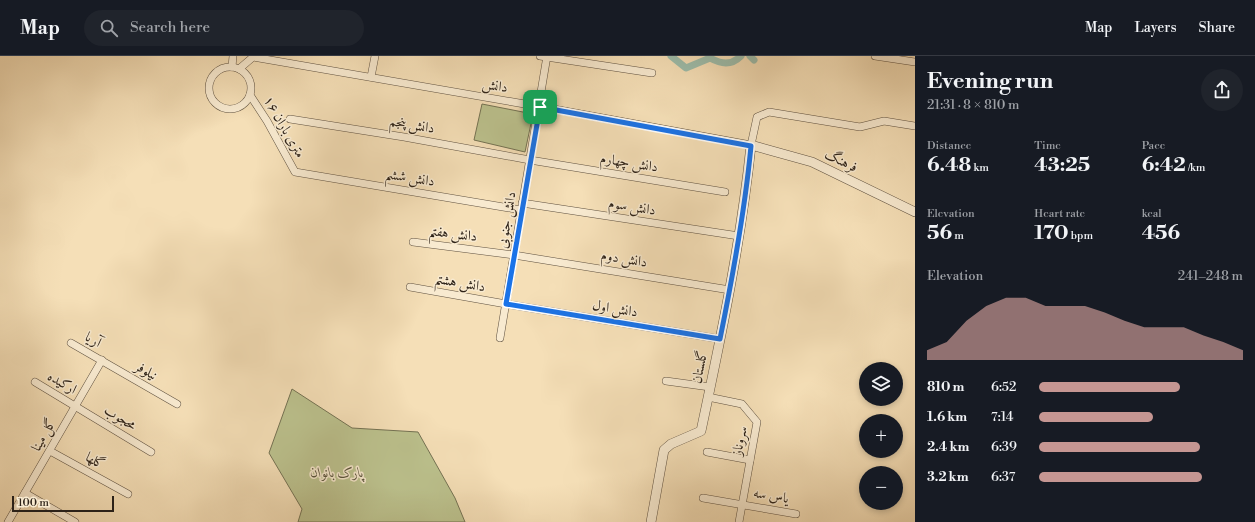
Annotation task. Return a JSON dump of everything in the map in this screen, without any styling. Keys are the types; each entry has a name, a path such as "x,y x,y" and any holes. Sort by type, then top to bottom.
{"street":[{"path":"233,56 235,68"},
{"path":"371,78 375,56"},
{"path":"540,56 652,73"},
{"path":"875,56 915,62"},
{"name":"دانش","path":"235,68 253,57 540,107 751,146"},
{"name":"دانش جنوبی","path":"500,338 540,107 547,57"},
{"path":"224,68 235,68 244,72 248,77 252,89 250,95 247,102 235,109 220,107 211,97 209,90 210,82 218,71 224,68"},
{"name":"۱۶ متری باران","path":"250,95 267,121 294,172"},
{"path":"751,146 757,117 769,112 860,127 884,121 915,126"},
{"name":"دانش پنجم","path":"290,119 404,136 530,160"},
{"name":"فرهنگ","path":"751,146 812,162 915,212"},
{"name":"گلستان","path":"651,522 664,450 671,444 701,431 730,290 751,146"},
{"name":"دانش چهارم","path":"530,160 725,192"},
{"name":"دانش ششم","path":"294,172 522,207"},
{"name":"دانش سوم","path":"522,207 739,236"},
{"name":"دانش هفتم","path":"413,242 514,255"},
{"name":"دانش دوم","path":"514,255 730,290"},
{"name":"دانش هشتم","path":"410,287 506,304"},
{"name":"دانش اول","path":"506,304 720,339"},
{"name":"آریا","path":"71,343 102,360"},
{"name":"نیلوفر","path":"102,360 177,404"},
{"name":"گل مینا","path":"8,522 102,360"},
{"path":"666,381 710,387"},
{"name":"ارکیده","path":"35,382 76,406"},
{"name":"سروناز","path":"708,397 742,404 758,422 739,522"},
{"name":"محجوب","path":"76,406 150,452"},
{"name":"گلها","path":"50,451 128,494"},
{"path":"707,452 750,460"},
{"path":"25,493 75,522"},
{"name":"یاس سه","path":"703,498 796,514"}],"green space":[{"path":"482,104 533,114 525,152 474,140"},
{"name":"پارک بانوان","path":"292,389 352,428 418,432 455,498 465,522 298,522 302,509 269,453"}],"waterway":[{"path":"671,56 686,68 710,58 718,62 730,63 741,56"},
{"path":"750,56 754,60"}],"route":[{"path":"540,107 751,146 730,290 720,339 506,304 522,203 540,107"}]}
